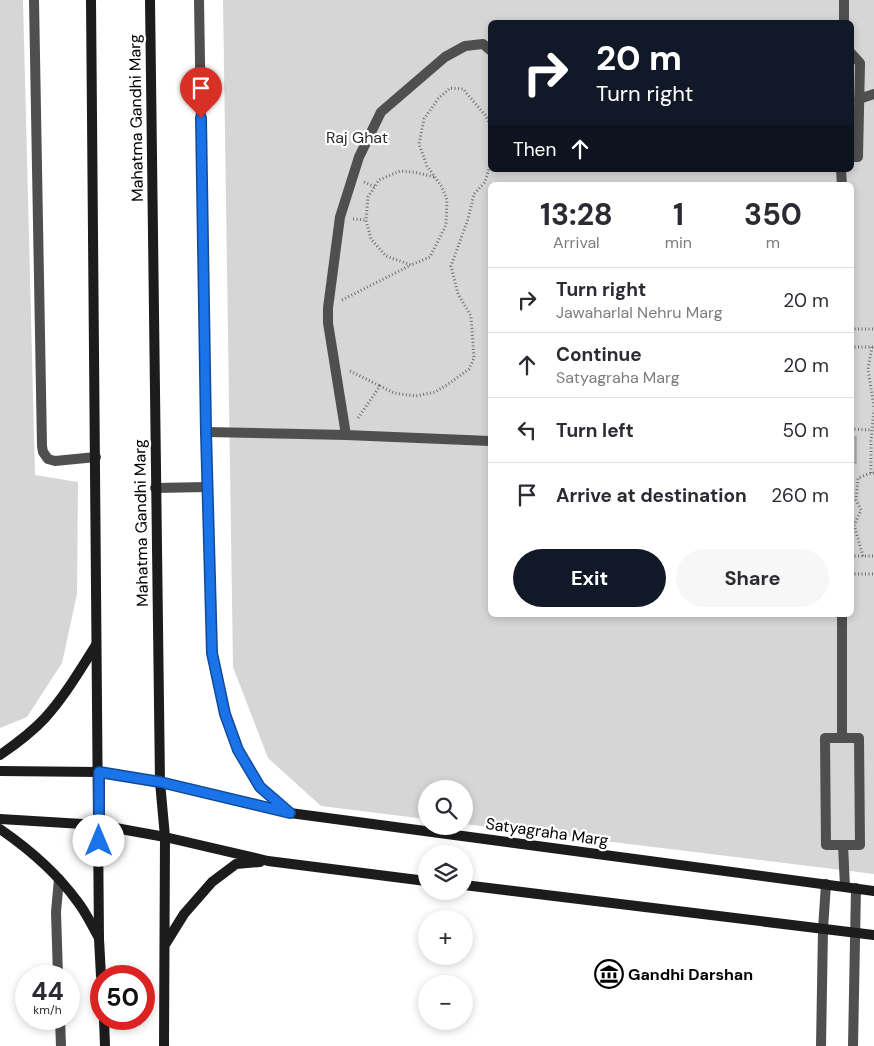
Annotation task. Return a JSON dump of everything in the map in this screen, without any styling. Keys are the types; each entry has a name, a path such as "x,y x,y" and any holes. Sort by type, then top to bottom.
{"main road":[{"path":"91,0 100,965"},
{"name":"Mahatma Gandhi Marg","path":"150,0 160,782 165,837 166,944 164,1046"},
{"path":"0,755 16,744 45,718 70,686 96,645"},
{"name":"Satyagraha Marg","path":"0,771 99,772 160,782 290,813 874,891"},
{"path":"0,819 99,825 165,837 268,862 418,880"},
{"path":"0,829 24,845 59,879 78,902 99,939"},
{"path":"166,944 184,914 212,882 236,864 268,862"},
{"path":"473,886 874,935"},
{"path":"104,1030 105,1046"}],"street":[{"path":"34,0 42,446 43,452 48,459 55,461 96,457"},
{"path":"199,0 207,487 212,653 225,714 238,750 260,787 290,813"},
{"path":"844,0 844,20"},
{"path":"346,434 328,323 328,308 340,217 359,157 381,112 446,57 465,46 483,44 488,48"},
{"path":"854,57 860,63 858,157 854,157"},
{"path":"859,99 874,94"},
{"path":"206,432 346,434 488,441"},
{"path":"156,488 207,487"},
{"path":"842,617 842,738"},
{"path":"825,738 859,738 860,845 843,845 826,845 825,738"},
{"path":"843,845 845,887"},
{"path":"58,965 56,912 59,879"},
{"path":"821,1046 823,929 826,884"},
{"path":"852,1046 856,888"},
{"path":"60,1030 61,1046"}],"path":[{"path":"328,308 430,257 446,225 447,200 442,188 427,166 418,144 424,119 438,99 450,88 463,89 488,120"},
{"path":"411,265 386,256 371,239 366,220 368,198 379,180 400,171 434,177"},
{"path":"334,362 394,393 416,396 435,392 469,369 474,358 471,316 458,294 451,266 468,219 474,194 485,182 488,172"},
{"path":"854,329 874,329"},
{"path":"854,347 873,347 868,369 873,388 874,409 872,473 854,478"},
{"path":"346,434 380,386"},
{"path":"854,429 872,430"},
{"path":"858,478 856,500 861,510 854,525 863,556"},
{"path":"854,556 874,556"},
{"path":"854,574 874,574"}],"green space":[{"path":"0,0 23,0 35,475 78,482 77,594 62,663 27,717 0,728"},
{"name":"Raj Ghat","path":"223,0 874,0 874,874 473,825 473,780 418,780 418,818 321,806 268,758 233,667"}],"building":[{"path":"854,437 856,437 856,463 854,463"}],"place":[{"name":"Gandhi Darshan","path":"609,974"}],"route":[{"path":"99,841 99,772 160,782 290,813 260,787 238,750 225,714 212,653 201,118"}]}
